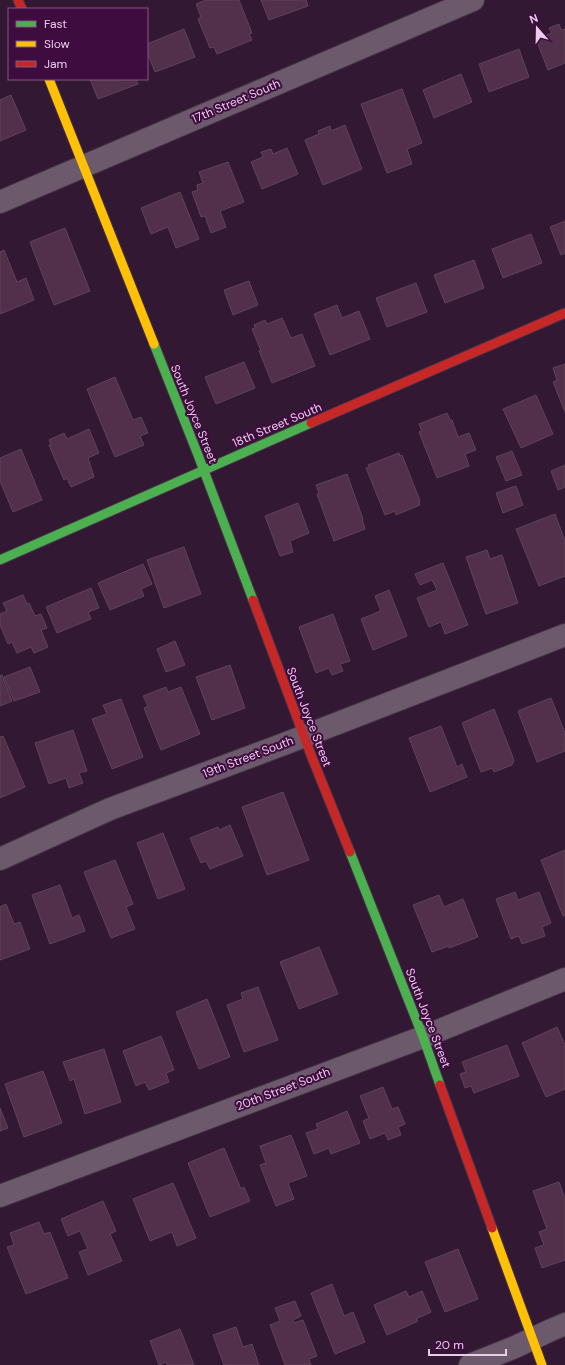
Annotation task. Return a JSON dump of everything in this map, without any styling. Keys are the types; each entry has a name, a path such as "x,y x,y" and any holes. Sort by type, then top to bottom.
{"street":[{"name":"17th Street South","path":"0,202 473,0"},
{"name":"South Joyce Street","path":"49,80 204,470 303,736 423,1037 542,1365"},
{"name":"18th Street South","path":"0,560 220,462 565,313"},
{"name":"19th Street South","path":"0,859 110,809 565,634"},
{"name":"20th Street South","path":"0,1196 423,1037 565,979"},
{"path":"470,1365 515,1347 565,1324"}],"building":[{"path":"206,0 239,0 252,33 249,34 252,40 217,54 214,47 210,48 198,19 201,17 196,4"},
{"path":"261,0 306,0 308,6 269,20"},
{"path":"559,24 561,30 565,29 565,63 548,70 536,39 552,33 549,28"},
{"path":"184,29 195,57 155,72 148,54 148,44"},
{"path":"519,49 529,77 489,92 479,64"},
{"path":"461,74 472,102 434,118 423,90"},
{"path":"90,80 136,80 138,84 98,99"},
{"path":"402,89 422,143 407,149 412,164 387,173 361,104"},
{"path":"11,95 26,130 0,141 0,100"},
{"path":"345,125 362,169 323,185 305,140 319,134 318,131 330,126 331,131"},
{"path":"287,148 298,174 262,189 251,162 263,157 261,152 271,149 273,154"},
{"path":"228,162 244,202 220,211 226,227 211,233 205,216 201,217 192,192 198,190 197,185 203,183 199,172"},
{"path":"180,192 199,239 176,248 168,227 151,234 141,208"},
{"path":"565,221 565,253 561,255 550,227"},
{"path":"65,228 90,291 54,305 30,242"},
{"path":"531,234 542,263 503,278 492,249"},
{"path":"4,250 17,282 26,278 34,300 0,314 0,252"},
{"path":"474,260 484,288 445,303 434,275"},
{"path":"249,281 258,305 233,315 224,290"},
{"path":"416,283 427,312 387,327 376,298"},
{"path":"337,305 342,318 359,311 370,339 330,355 314,314"},
{"path":"282,318 291,338 302,334 315,366 272,383 252,329 255,328 254,325 265,320 267,324"},
{"path":"244,362 255,388 216,404 205,377"},
{"path":"565,364 565,412 553,382 557,380 553,368"},
{"path":"115,377 133,420 141,417 148,433 140,436 144,445 115,457 87,389"},
{"path":"536,395 553,434 521,448 503,409"},
{"path":"447,413 450,420 452,420 458,437 469,433 476,450 465,454 469,466 437,478 419,432 422,431 419,424"},
{"path":"89,429 99,453 88,458 94,477 71,487 67,478 64,480 49,445 51,445 49,440 64,433 67,439"},
{"path":"21,449 42,500 13,512 0,481 0,458"},
{"path":"512,451 522,475 506,481 496,457"},
{"path":"399,453 400,456 402,455 420,501 420,505 396,515 395,511 385,515 366,468 369,467 368,465"},
{"path":"565,465 565,487 558,490 551,471"},
{"path":"347,474 363,519 365,529 334,541 317,494 319,493 316,485"},
{"path":"516,486 523,505 503,513 496,493"},
{"path":"298,503 309,533 290,541 293,552 280,556 265,516"},
{"path":"555,514 565,541 565,576 539,586 516,529"},
{"path":"184,547 201,594 164,608 147,560"},
{"path":"487,550 490,559 502,555 518,603 486,614 466,557"},
{"path":"443,563 468,625 445,634 441,622 429,627 417,598 437,590 432,580 420,585 415,574"},
{"path":"143,564 152,584 141,589 144,596 110,610 98,583"},
{"path":"91,588 99,608 88,612 91,619 57,633 46,607"},
{"path":"389,590 407,636 373,650 361,619 381,611 375,596"},
{"path":"23,595 27,604 29,603 35,616 41,614 47,628 41,630 48,647 34,653 31,647 17,653 12,642 8,644 0,625 0,614 7,611 3,603"},
{"path":"333,614 350,661 340,664 343,671 332,675 329,668 316,673 299,627"},
{"path":"175,641 185,665 166,672 157,649"},
{"path":"230,665 245,708 212,720 196,677"},
{"path":"30,667 40,692 14,701 4,677"},
{"path":"2,675 12,701 0,706 0,676"},
{"path":"166,687 168,692 181,687 200,734 161,750 144,708 148,706 143,696"},
{"path":"551,698 565,733 565,751 537,762 518,711"},
{"path":"121,699 143,757 112,769 92,719 107,714 103,705"},
{"path":"494,709 514,760 512,765 494,772 492,768 481,772 462,723"},
{"path":"441,726 457,767 462,764 467,777 430,792 409,738"},
{"path":"73,730 87,771 79,773 83,783 69,788 66,778 49,784 35,743"},
{"path":"3,736 25,787 0,798 0,737"},
{"path":"283,792 309,860 267,875 242,807"},
{"path":"230,825 243,856 210,869 206,861 201,863 190,838 218,827 219,830"},
{"path":"163,833 185,889 158,899 137,843"},
{"path":"565,850 565,915 563,916 541,860"},
{"path":"115,860 133,904 126,907 135,929 111,938 84,872"},
{"path":"60,885 72,918 79,915 85,931 50,944 32,895"},
{"path":"515,892 518,900 539,892 551,923 542,927 545,936 522,944 519,936 511,939 496,899"},
{"path":"439,895 444,907 463,899 478,937 449,948 449,946 432,952 413,905"},
{"path":"6,904 14,924 20,922 30,949 0,960 0,907"},
{"path":"319,947 338,994 299,1009 280,962"},
{"path":"258,987 278,1040 244,1052 227,1005 243,999 241,993"},
{"path":"207,999 230,1057 199,1069 176,1012"},
{"path":"557,1027 565,1045 565,1089 546,1097 522,1043"},
{"path":"161,1036 174,1070 166,1073 169,1082 149,1090 145,1082 136,1086 123,1051"},
{"path":"507,1045 519,1076 474,1093 471,1086 465,1088 460,1074 466,1072 462,1062"},
{"path":"104,1049 121,1102 85,1114 74,1079 70,1081 63,1062"},
{"path":"43,1071 62,1123 24,1137 5,1084"},
{"path":"383,1087 392,1109 398,1107 405,1124 398,1127 401,1135 388,1140 385,1133 370,1139 363,1121 369,1118 360,1096"},
{"path":"0,1108 8,1128 0,1131"},
{"path":"347,1111 360,1143 331,1154 329,1148 314,1154 306,1133 318,1129 316,1124"},
{"path":"291,1135 307,1176 288,1183 294,1199 276,1206 260,1165 266,1163 260,1146"},
{"path":"224,1148 241,1189 244,1187 250,1201 210,1217 188,1163"},
{"path":"559,1182 565,1199 565,1260 542,1268 535,1248 544,1245 539,1232 547,1229 533,1191"},
{"path":"173,1183 196,1238 177,1246 172,1232 150,1241 133,1199"},
{"path":"103,1201 116,1231 110,1234 122,1261 88,1275 79,1252 88,1249 80,1231 68,1236 61,1219"},
{"path":"39,1222 44,1234 50,1232 68,1278 26,1294 7,1247 14,1245 10,1233"},
{"path":"458,1249 478,1299 445,1312 425,1262"},
{"path":"332,1284 344,1316 353,1312 365,1342 335,1354 311,1293"},
{"path":"406,1291 409,1297 422,1291 431,1312 416,1319 418,1321 387,1335 374,1305"},
{"path":"295,1301 301,1316 293,1320 294,1323 303,1320 317,1356 309,1359 311,1365 285,1365 270,1325 280,1321 275,1308"},
{"path":"236,1327 243,1347 252,1344 259,1365 224,1365 213,1335"},
{"path":"180,1329 194,1365 167,1365 166,1362 159,1365 150,1341"}],"traffic: fast":[{"path":"154,344 253,600"},
{"path":"0,560 311,423"},
{"path":"350,852 423,1037 440,1085"}],"traffic: slow":[{"path":"49,80 154,344"},
{"path":"492,1228 542,1365"}],"traffic: jam":[{"path":"18,0 22,8"},
{"path":"311,423 565,313"},
{"path":"253,600 311,755 350,852"},
{"path":"440,1085 492,1228"}]}
